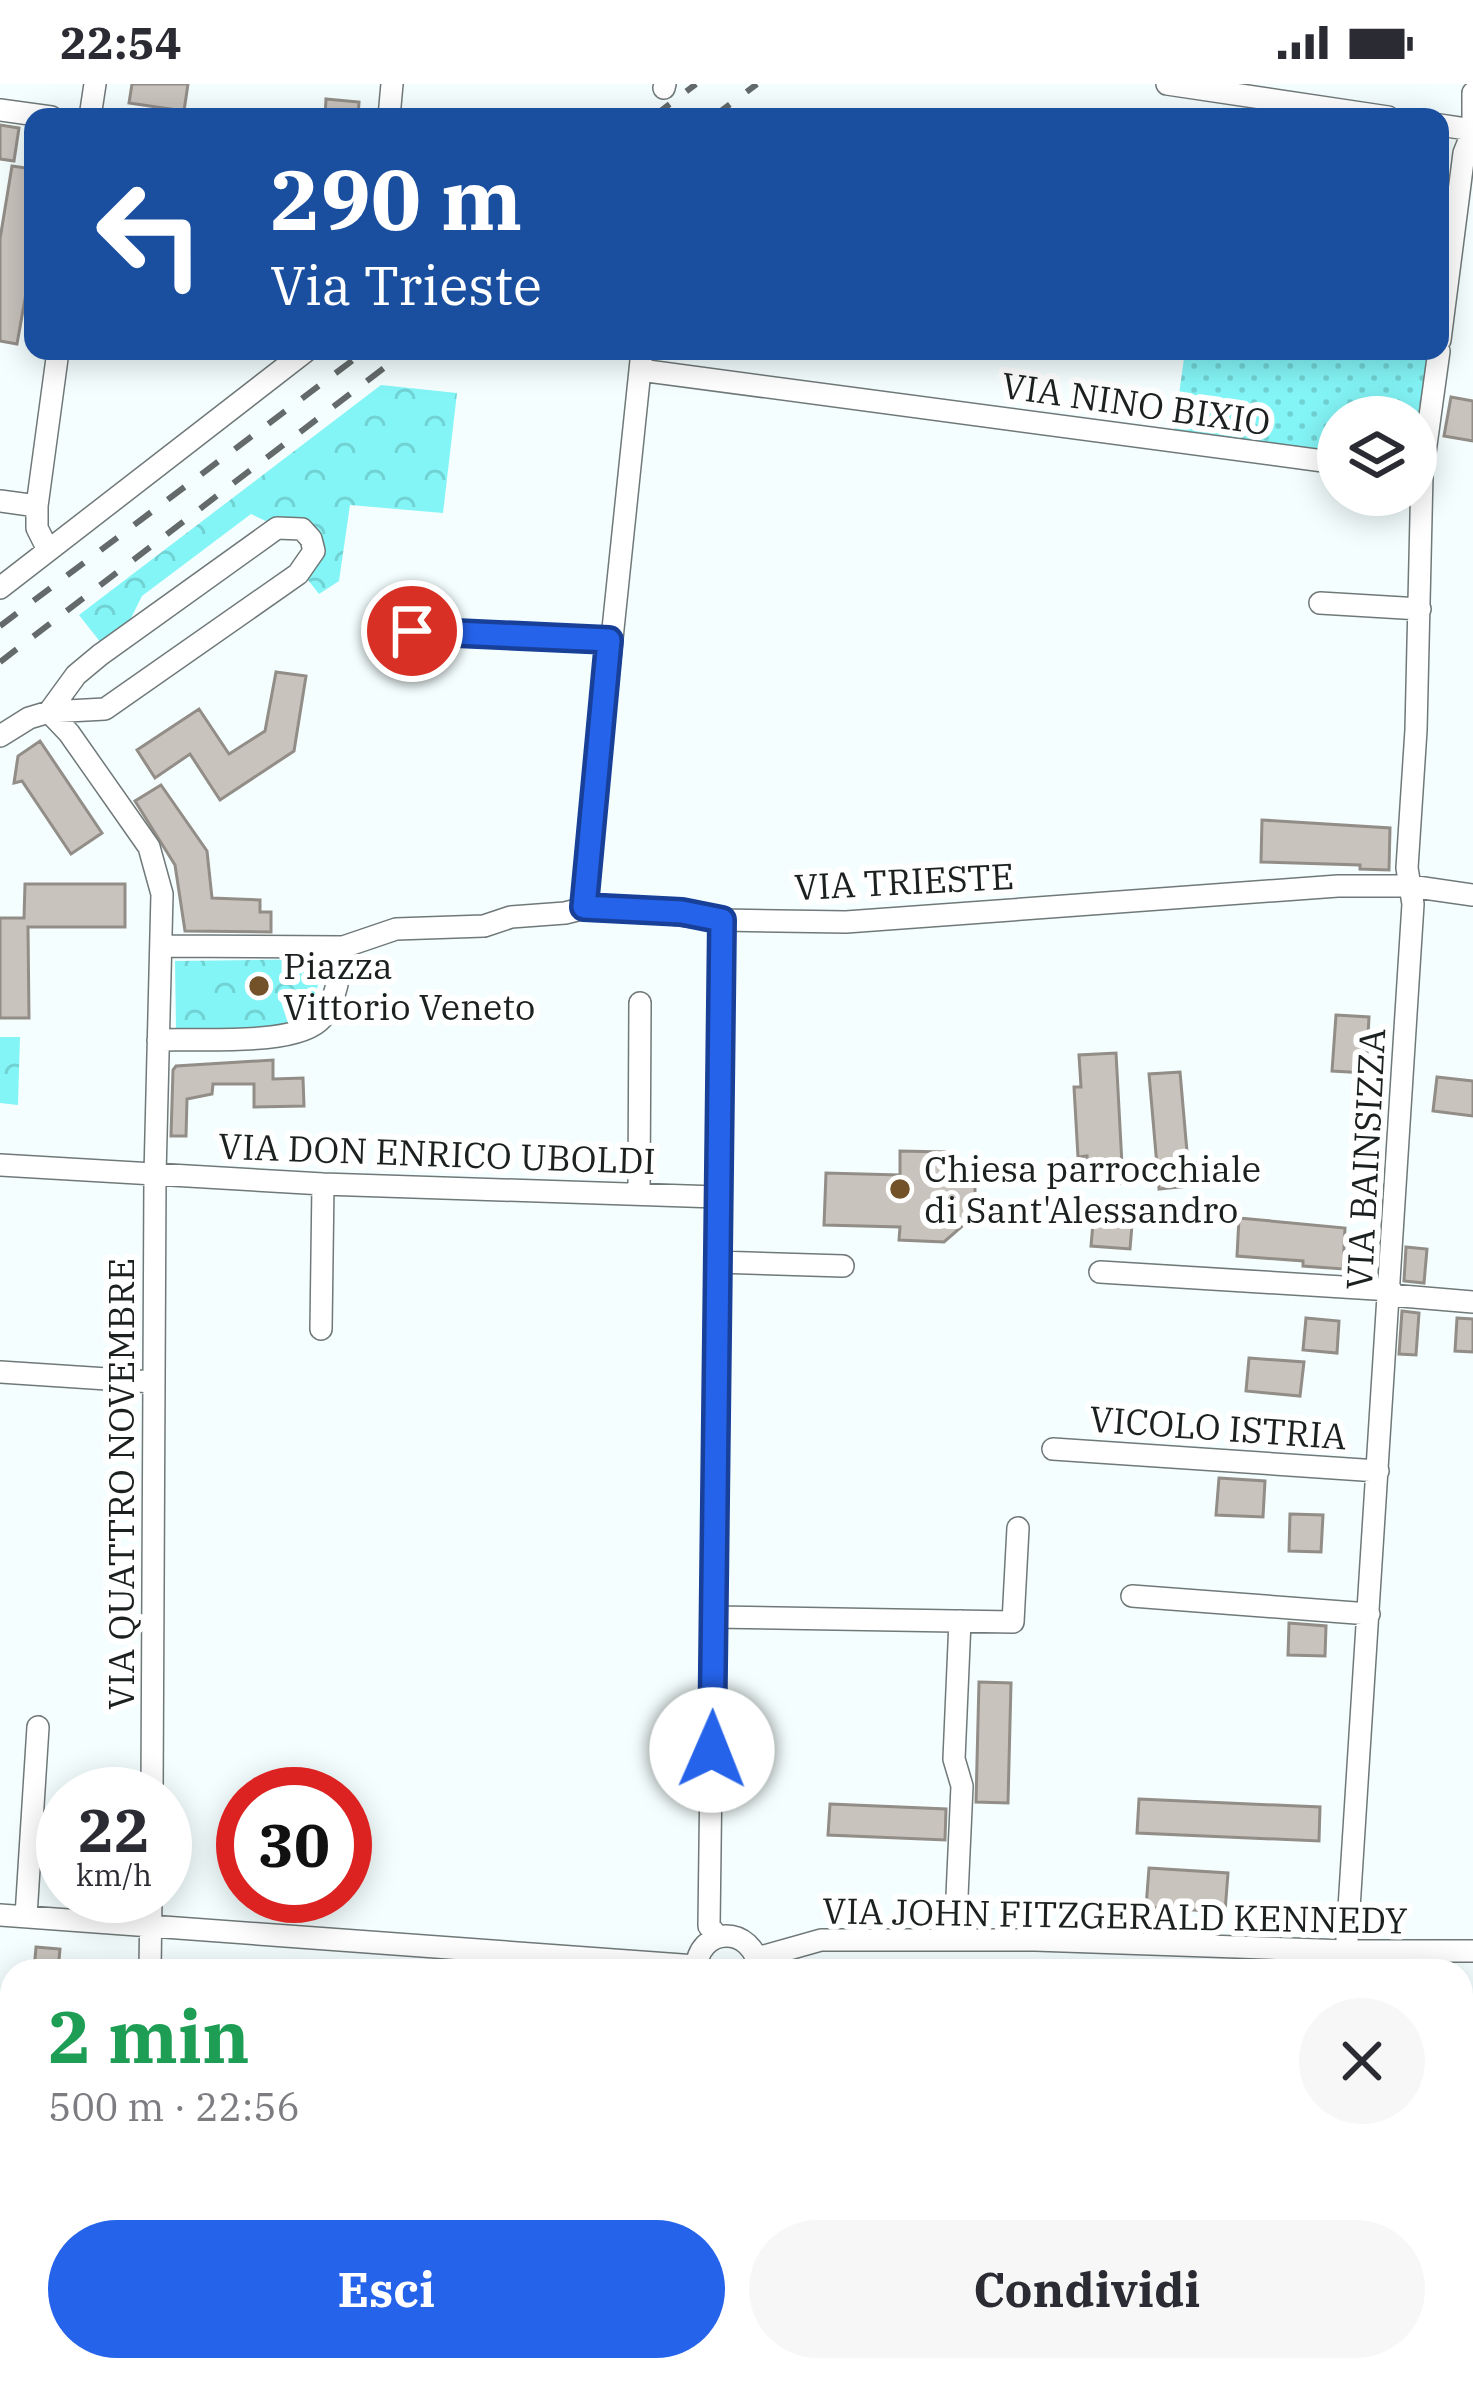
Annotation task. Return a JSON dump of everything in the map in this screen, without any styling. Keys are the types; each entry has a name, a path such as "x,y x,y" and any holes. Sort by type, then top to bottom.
{"street":[{"path":"1167,84 1328,108"},
{"path":"1449,270 1464,153 1473,129 1473,93"},
{"path":"48,550 37,528 37,506 57,360"},
{"path":"0,587 294,360"},
{"name":"VIA BAINSIZZA","path":"1431,396 1437,360"},
{"path":"584,907 641,361"},
{"name":"VIA NINO BIXIO","path":"641,361 1317,461"},
{"path":"0,501 37,506"},
{"name":"VIA BAINSIZZA","path":"1346,1959 1413,904 1407,868 1420,610 1419,516"},
{"path":"0,736 29,718 50,712 105,709 298,574 314,551 311,539 302,529 277,528 100,655 76,675 50,712"},
{"path":"1319,603 1420,610"},
{"path":"412,631 609,640"},
{"name":"VIA QUATTRO NOVEMBRE","path":"50,712 149,847 162,894 154,1175 152,1767"},
{"name":"VIA TRIESTE","path":"344,947 396,929 484,926 512,917 565,914 584,907 682,912 722,920 845,922 1235,891 1410,886 1473,895"},
{"path":"718,1937 709,1926 722,920"},
{"path":"158,1040 296,1035 320,1021 333,998 344,947 161,946"},
{"path":"638,1194 640,1003"},
{"name":"VIA DON ENRICO UBOLDI","path":"0,1165 323,1184 717,1197"},
{"path":"321,1329 323,1184"},
{"path":"717,1262 843,1266"},
{"path":"1100,1272 1473,1302"},
{"path":"0,1372 153,1382"},
{"name":"VICOLO ISTRIA","path":"1053,1449 1378,1471"},
{"path":"715,1617 1012,1622 1018,1528"},
{"path":"1132,1596 1369,1614"},
{"path":"955,1940 962,1786 954,1759 960,1622"},
{"path":"26,1916 38,1726"},
{"path":"0,1915 572,1959"},
{"path":"150,1959 151,1925"},
{"path":"699,1959 701,1950 718,1937 748,1943 756,1959"},
{"name":"VIA JOHN FITZGERALD KENNEDY","path":"771,1959 821,1940 955,1940 1309,1959"},
{"name":"VIA JOHN FITZGERALD KENNEDY","path":"1371,1959 1473,1951"}],"green space":[{"path":"1184,360 1427,360 1422,396 1317,396 1317,451 1174,431"},
{"path":"381,385 457,393 443,513 350,505 339,581 319,594 308,580 323,548 251,514 142,596 123,634 105,648 79,615"},
{"path":"322,959 312,1000 291,1024 260,1031 176,1029 175,961"},
{"path":"0,1037 20,1037 18,1105 0,1103"}],"building":[{"path":"132,84 188,84 184,108 129,103"},
{"path":"326,99 359,102 359,108 326,108"},
{"path":"0,125 19,128 14,161 0,159"},
{"path":"12,166 24,168 24,305 17,344 0,341 0,239"},
{"path":"1451,397 1473,401 1473,441 1444,436"},
{"path":"276,672 306,676 294,751 220,800 190,754 155,778 137,750 199,709 229,754 265,731"},
{"path":"40,741 102,833 71,854 22,781 14,783 18,756"},
{"path":"161,785 207,851 212,898 260,900 260,912 271,912 271,932 185,931 175,865 135,801"},
{"path":"1262,820 1390,828 1389,870 1261,862"},
{"path":"25,884 125,884 125,927 28,927 29,1018 0,1018 0,918 24,918"},
{"path":"1336,1015 1369,1017 1366,1073 1332,1071"},
{"path":"1116,1053 1123,1183 1089,1185 1087,1156 1078,1157 1074,1087 1081,1087 1079,1055"},
{"path":"273,1060 273,1079 303,1078 304,1106 254,1107 254,1084 213,1084 212,1094 187,1099 186,1136 171,1136 176,1066"},
{"path":"1180,1072 1190,1186 1159,1189 1149,1074"},
{"path":"1437,1077 1473,1081 1473,1116 1433,1111"},
{"name":"Chiesa parrocchiale di Sant'Alessandro","path":"900,1151 946,1152 975,1180 975,1215 944,1242 899,1240 900,1227 824,1225 826,1173 900,1175"},
{"path":"1094,1211 1133,1213 1130,1249 1091,1246"},
{"path":"1239,1218 1345,1228 1343,1269 1237,1256"},
{"path":"1406,1247 1427,1249 1424,1283 1404,1281"},
{"path":"1402,1311 1419,1313 1416,1355 1399,1354"},
{"path":"1306,1318 1339,1321 1337,1353 1303,1350"},
{"path":"1457,1318 1473,1319 1473,1352 1455,1351"},
{"path":"1249,1358 1304,1362 1300,1396 1246,1391"},
{"path":"1219,1478 1265,1481 1263,1517 1216,1515"},
{"path":"1290,1514 1323,1515 1321,1552 1289,1551"},
{"path":"1289,1623 1326,1626 1325,1656 1288,1655"},
{"path":"979,1682 1011,1683 1008,1803 976,1802"},
{"path":"1139,1799 1320,1807 1319,1841 1137,1833"},
{"path":"830,1804 946,1809 945,1840 828,1835"},
{"path":"1149,1868 1228,1873 1225,1912 1146,1907"},
{"path":"36,1947 60,1949 59,1959 35,1959"}],"railway":[{"path":"665,108 696,84"},
{"path":"725,108 757,84"},
{"path":"0,626 353,360"},
{"path":"0,662 394,360"}],"place":[{"name":"Piazza Vittorio Veneto","path":"259,986"},
{"name":"Chiesa parrocchiale di Sant'Alessandro","path":"900,1189"}],"route":[{"path":"412,631 609,640 584,907 682,912 722,920 712,1750"}]}
